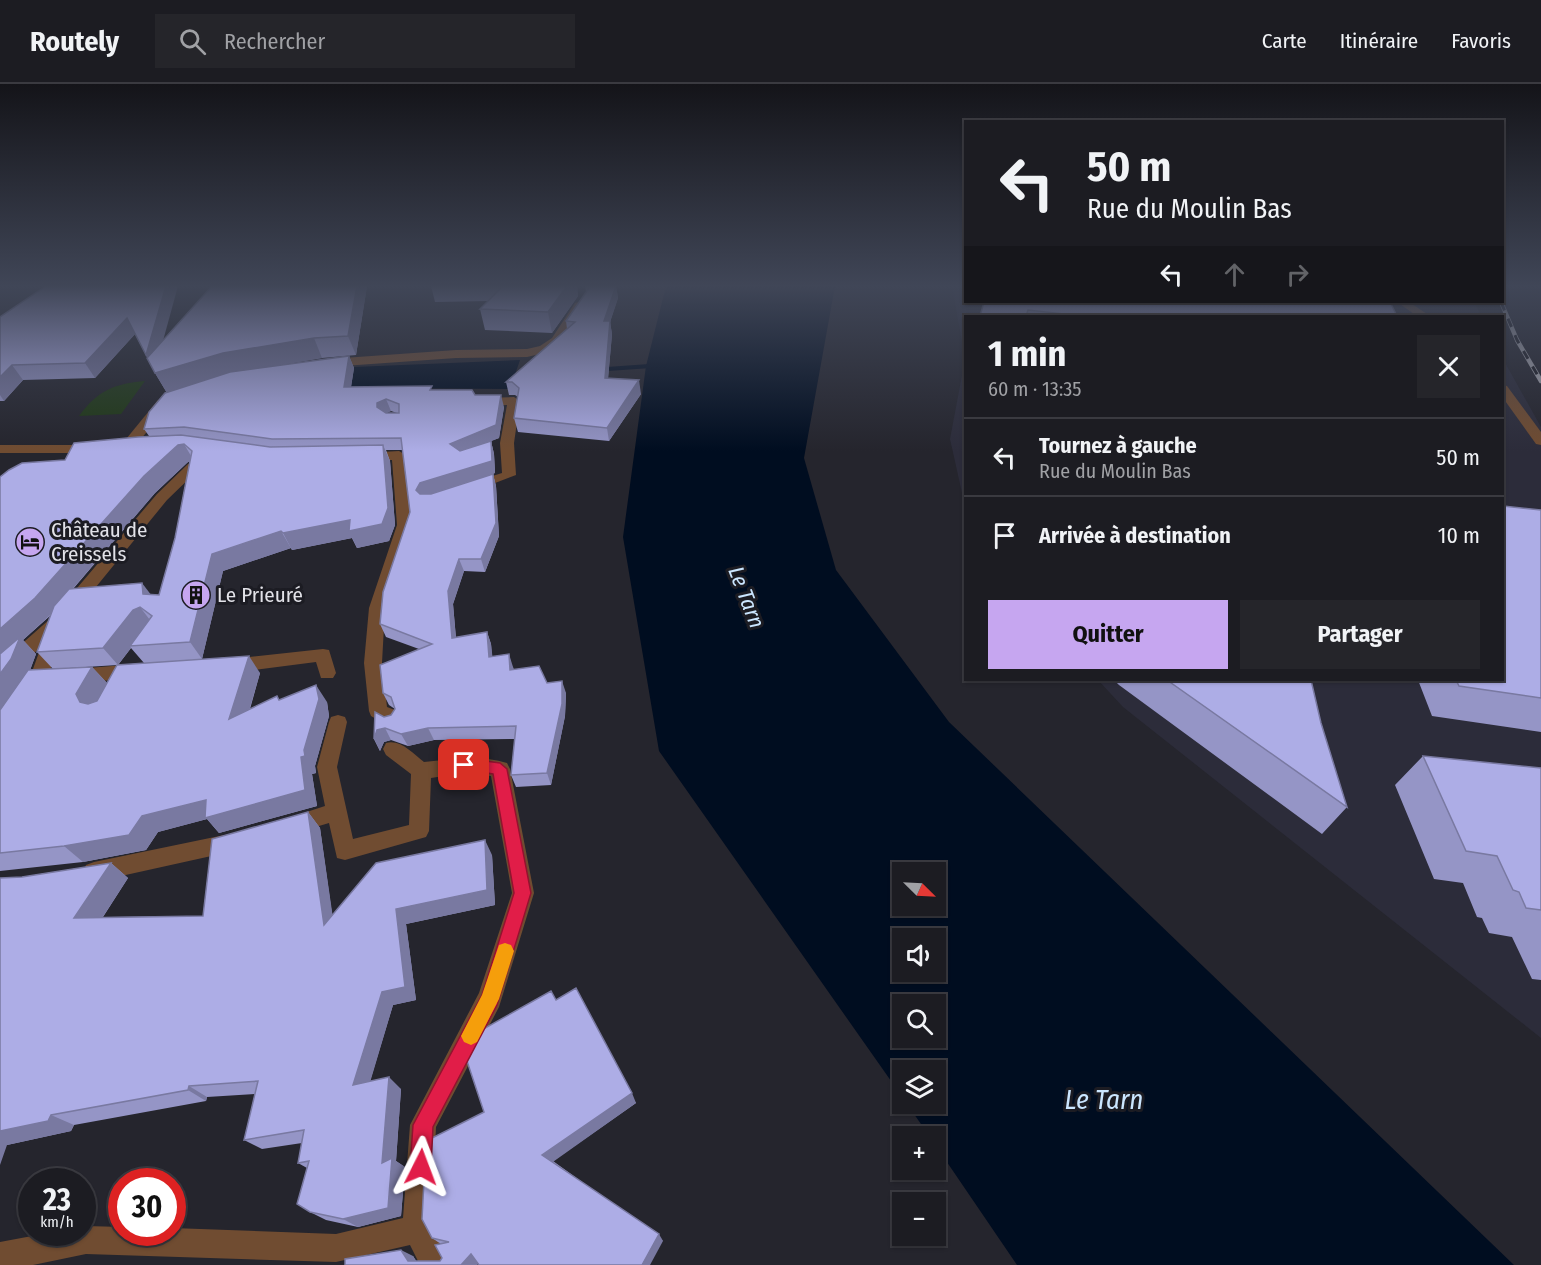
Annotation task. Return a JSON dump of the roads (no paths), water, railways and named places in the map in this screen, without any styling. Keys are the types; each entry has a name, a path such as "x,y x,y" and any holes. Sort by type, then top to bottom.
{"street":[{"path":"311,366 536,351 554,341"},
{"path":"1504,389 1541,441"},
{"path":"115,448 166,400 177,396"},
{"path":"453,493 509,475 502,445 514,401 483,402"},
{"path":"0,449 148,447"},
{"path":"345,457 399,456 408,507 405,525 377,608 373,663 378,711 388,715 390,720"},
{"path":"0,673 59,620 162,497 193,467 186,496"},
{"path":"19,707 38,679 59,620"},
{"path":"114,692 138,654"},
{"path":"216,667 325,664"},
{"path":"38,679 159,670"},
{"path":"338,722 327,767 345,851 419,831 421,771"},
{"path":"393,749 421,771 464,765 500,769 523,893 490,999 423,1125 417,1229 436,1265"},
{"path":"270,831 336,812"},
{"path":"79,875 216,848 249,838"},
{"path":"0,1257 86,1240 336,1248 417,1229"}],"water":[{"name":"Le Tarn","path":"652,341 825,341 804,458 836,570 949,722 1514,1265 1017,1265 946,1161 946,1126 922,1126 914,1114 946,1114 946,1060 892,1060 892,1082 659,751 623,537 646,366"},
{"path":"520,360 510,389 377,388 265,402 306,369"}],"waterway":[{"path":"593,370 663,365"}],"railway":[{"path":"1518,341 1541,381"}],"place":[{"name":"Château de Creissels","path":"30,542"},
{"name":"Le Prieuré","path":"196,595"}]}
